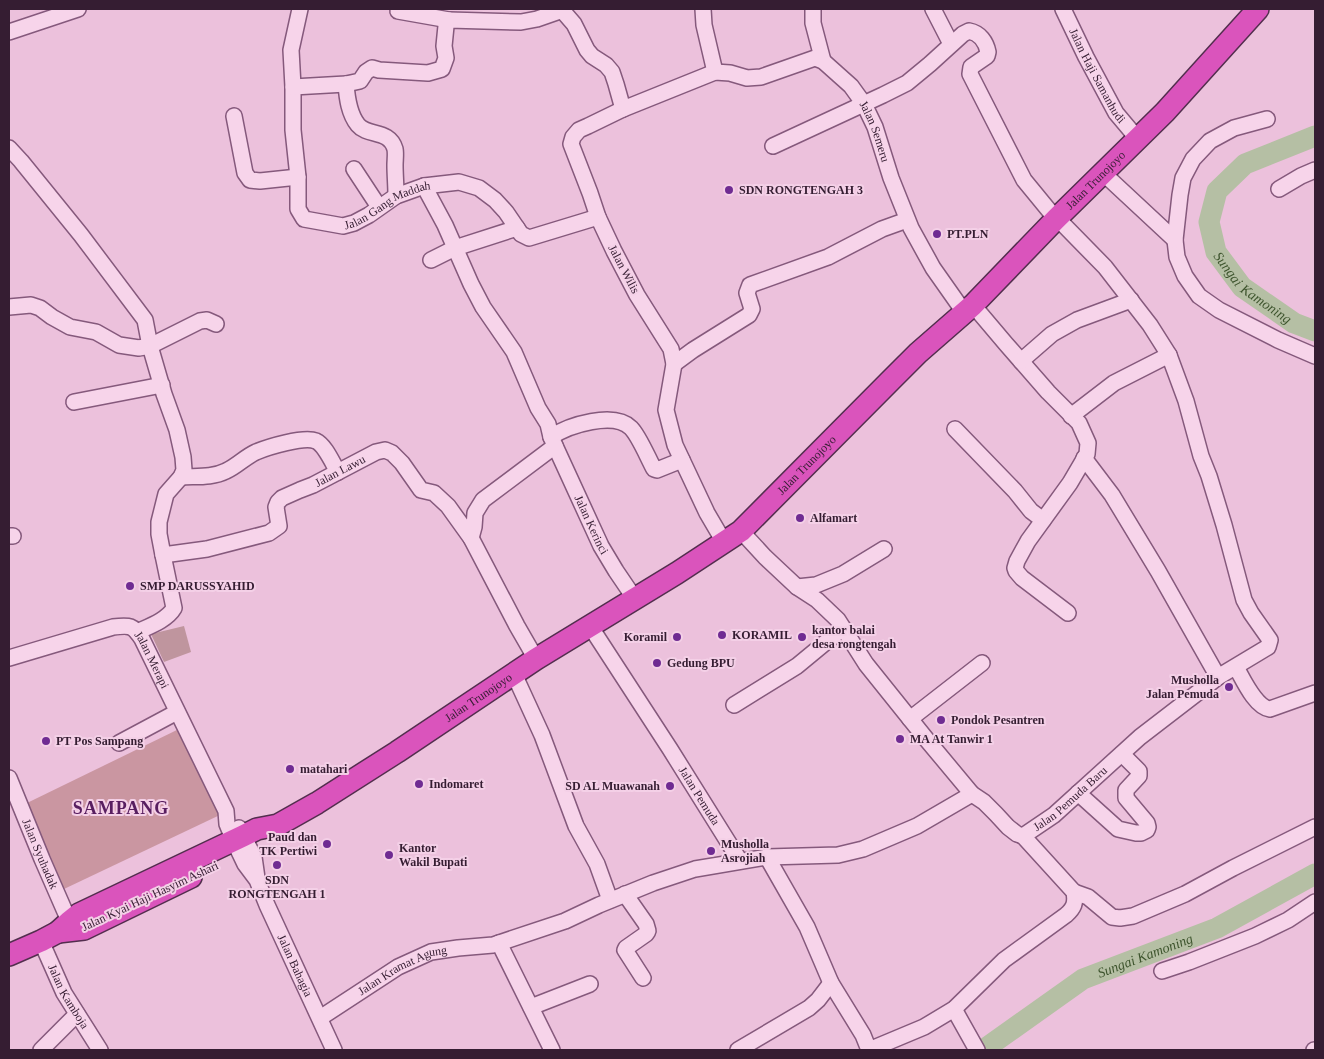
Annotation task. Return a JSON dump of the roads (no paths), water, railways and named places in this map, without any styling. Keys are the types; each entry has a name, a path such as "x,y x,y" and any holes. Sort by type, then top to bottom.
{"highway":[{"name":"Jalan Trunojoyo","path":"242,845 264,840 278,825 317,804 536,659 732,537 918,353 968,308 1164,112 1258,9"},
{"name":"Jalan Kyai Haji Hasyim Ashari","path":"9,955 60,931 84,929 242,845"}],"street":[{"path":"9,32 78,9"},
{"name":"Jalan Gang Maddah","path":"300,9 291,50 293,130 298,176 298,209 304,219 343,226 354,224 396,196 424,186 459,182 479,188 495,200 517,228"},
{"path":"398,11 449,20 521,22 537,19 561,9 574,24 587,50 612,72 623,109"},
{"path":"703,9 704,24 715,72 730,73 747,78 761,77 816,58 823,61"},
{"path":"812,9 813,24 823,61"},
{"path":"773,146 907,83 930,64 951,44 933,9"},
{"name":"Jalan Haji Samanhudi","path":"1063,9 1116,113 1137,138"},
{"path":"293,87 346,84 360,80 372,68 428,72 442,69 446,58 444,46 446,26 449,20"},
{"name":"Jalan Pemuda Baru","path":"732,537 765,557 797,587 817,600 838,620 858,653 972,794 984,802 1008,827 1023,836 1054,815 1140,737 1218,678 1268,647 1270,640 1244,600 1224,525 1201,456 1186,401 1168,355 1150,325 1105,267 1056,218 1024,180 970,74 971,67 986,56 988,52 984,42 978,34 969,30 951,44"},
{"name":"Jalan Semeru","path":"823,61 851,86 864,104 875,127 907,220 933,268 968,308 1079,423 1088,444 1087,454 1084,458"},
{"name":"Jalan Wilis","path":"715,72 623,109 579,130 570,144 598,217 624,271 671,349 674,364 666,410 675,445 708,513 732,537"},
{"path":"346,84 347,98 352,117 366,131 382,135 390,140 395,150 396,196"},
{"path":"234,116 245,173 250,180 260,181 298,176"},
{"path":"1267,119 1234,128 1210,141 1193,159 1184,178 1174,240 1185,276 1199,296 1219,310 1278,340 1315,356"},
{"path":"9,148 81,236 145,320 150,346 177,430 184,470 181,477 166,494 159,522 159,534 174,608 165,618 137,632"},
{"path":"354,169 379,207"},
{"path":"1279,188 1315,170"},
{"path":"1103,173 1174,240"},
{"name":"Jalan Kerinci","path":"424,186 445,225 483,307 514,352 538,408 548,424 553,441 601,546 635,599"},
{"path":"431,260 455,248 517,228 521,234 529,238 598,217"},
{"path":"674,364 749,315 752,309 747,293 750,285 828,257 882,230 907,220"},
{"path":"1021,361 1052,334 1077,320 1131,300"},
{"path":"9,307 31,305 40,308 70,327 96,332 119,345 139,348 150,346 200,321 207,320 216,324"},
{"path":"1071,416 1114,383 1168,355"},
{"path":"74,402 162,385"},
{"path":"471,538 475,513 483,500 568,428 597,420 624,422 633,429 654,469 657,470 682,460"},
{"path":"954,429 1031,510 1043,520"},
{"path":"181,477 211,476 226,471 254,453 294,441 308,440 316,441 323,447 338,472"},
{"name":"Jalan Lawu","path":"163,555 207,549 269,533 279,526 276,507 282,498 313,486 376,452 385,450 392,453 402,463 421,490 434,493 448,506 471,538 536,659"},
{"path":"1068,613 1022,578 1015,568 1023,549 1070,483 1084,458 1112,495 1153,562 1218,678"},
{"path":"797,587 816,585 844,574 884,549"},
{"name":"Jalan Merapi","path":"9,658 113,627 130,626 137,632 226,811 228,824 242,845"},
{"name":"Jalan Pemuda","path":"590,626 740,861"},
{"path":"734,705 797,666 843,628"},
{"path":"910,719 982,663"},
{"path":"1236,667 1252,695 1266,708 1270,709 1315,693"},
{"path":"514,674 542,735 576,826 596,864 610,900"},
{"path":"119,743 177,712"},
{"path":"1078,793 1118,829 1136,833 1146,830 1148,827 1147,823 1126,798 1126,790 1139,776 1139,771 1122,754"},
{"name":"Jalan Syuhadak","path":"9,778 60,931"},
{"path":"740,861 767,857 838,855 864,849 917,826 972,794"},
{"path":"1023,836 1074,892 1088,897 1112,917 1120,918 1133,916 1185,894 1315,827"},
{"name":"Jalan Bahagia","path":"242,845 254,857 257,880 267,905 334,1050"},
{"path":"767,857 807,927 831,983 863,1035 869,1050 924,1027 954,1009 1004,960 1073,909 1076,902 1074,892"},
{"name":"Jalan Kramat Agung","path":"320,1018 398,967 431,952 496,944 565,922 653,882 695,869 740,861"},
{"path":"625,894 647,927 646,934 625,950 643,978"},
{"path":"1162,970 1189,962 1254,936 1314,906"},
{"name":"Jalan Kamboja","path":"60,931 64,993 100,1050"},
{"path":"496,944 531,1007 552,1050"},
{"path":"738,1050 809,1008 831,983"},
{"path":"531,1007 590,984"},
{"path":"954,1009 977,1050"},
{"path":"41,1050 77,1014"}],"waterway":[{"name":"Sungai Kamoning","path":"1315,136 1245,164 1217,191 1209,222 1216,252 1242,287 1294,323 1315,331"},
{"name":"Sungai Kamoning","path":"983,1050 1083,979 1217,928 1315,874"}],"place":[{"name":"SDN RONGTENGAH 3","path":"729,190"},
{"name":"PT.PLN","path":"937,234"},
{"name":"Alfamart","path":"800,518"},
{"name":"SMP DARUSSYAHID","path":"130,586"},
{"name":"KORAMIL","path":"722,635"},
{"name":"Koramil","path":"677,637"},
{"name":"kantor balai desa rongtengah","path":"802,637"},
{"name":"Gedung BPU","path":"657,663"},
{"name":"Musholla Jalan Pemuda","path":"1229,687"},
{"name":"Pondok Pesantren","path":"941,720"},
{"name":"MA At Tanwir 1","path":"900,739"},
{"name":"PT Pos Sampang","path":"46,741"},
{"name":"matahari","path":"290,769"},
{"name":"Indomaret","path":"419,784"},
{"name":"SD AL Muawanah","path":"670,786"},
{"name":"Paud dan TK Pertiwi","path":"327,844"},
{"name":"Musholla Asrojiah","path":"711,851"},
{"name":"Kantor Wakil Bupati","path":"389,855"},
{"name":"SDN RONGTENGAH 1","path":"277,865"}],"district":[{"name":"SAMPANG","path":"121,808"}]}
